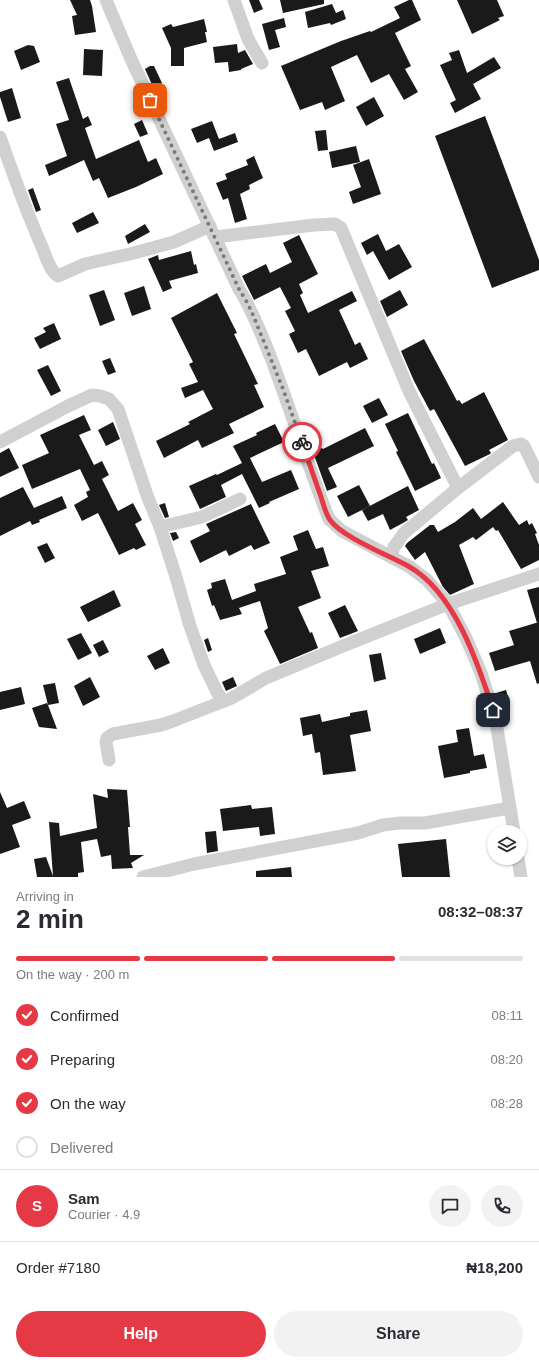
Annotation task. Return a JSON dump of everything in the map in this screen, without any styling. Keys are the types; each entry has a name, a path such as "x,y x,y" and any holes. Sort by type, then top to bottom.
{"street":[{"path":"106,0 131,59 239,289 258,326 283,389 329,519 342,531 410,566 427,580 448,604 466,638 481,673 496,722 513,825"},
{"path":"234,0 248,39 262,63"},
{"path":"0,137 31,221 50,264 58,276 85,264 130,254 212,231 335,224 341,228 409,392 458,488"},
{"path":"0,442 92,395 109,399 118,409 148,498 160,527 190,626 204,665 223,701"},
{"path":"391,557 394,547 404,533 458,488 514,446 521,444 524,446 539,477"},
{"path":"160,527 202,517 240,499"},
{"path":"109,760 106,742 107,738 112,734 161,725 232,698 266,678 448,604 539,574"},
{"path":"143,877 194,864 351,834 383,825 425,823 510,808"},
{"path":"519,865 521,877"}],"building":[{"path":"70,0 90,0 96,32 75,35 72,16 77,15"},
{"path":"249,0 259,0 263,9 254,13"},
{"path":"280,0 324,0 324,4 283,13"},
{"path":"412,0 421,20 395,33 411,66 405,69 418,92 404,100 389,74 371,83 357,55 331,67 345,101 325,110 322,102 300,110 281,66 341,41 370,31 371,32 400,18 394,7"},
{"path":"457,0 497,0 504,16 498,18 500,20 472,34"},
{"path":"332,4 336,13 343,10 346,19 331,25 330,23 308,28 305,12"},
{"path":"284,18 286,27 275,30 280,47 269,50 262,24"},
{"path":"204,19 207,32 205,32 207,42 184,48 184,66 171,66 171,48 162,28 171,24 173,27"},
{"path":"237,44 238,53 245,50 253,64 241,70 229,72 228,62 215,63 213,47"},
{"path":"28,45 34,46 40,62 21,70 14,51"},
{"path":"84,49 103,50 102,76 83,75"},
{"path":"459,50 467,73 494,57 501,68 473,84 481,99 455,113 450,103 456,100 440,65 452,60 449,53"},
{"path":"150,66 154,66 162,83 153,87 145,69"},
{"path":"69,78 83,119 88,116 92,125 85,128 96,159 139,140 148,162 156,158 163,174 108,198 99,178 93,181 84,160 49,176 45,165 67,156 56,124 69,120 56,82"},
{"path":"12,88 21,118 8,122 0,97 0,92"},
{"path":"374,97 384,116 366,126 356,107"},
{"path":"485,116 539,260 539,270 492,288 435,136"},
{"path":"142,120 148,134 140,137 134,124"},
{"path":"212,121 219,139 235,133 238,142 214,151 209,138 197,143 191,129"},
{"path":"326,130 328,150 318,151 315,131"},
{"path":"356,146 360,162 332,168 329,152"},
{"path":"254,156 263,178 249,185 250,189 240,194 247,219 235,223 228,198 223,200 216,183 227,179 225,174 248,165 246,160"},
{"path":"369,159 381,194 353,204 349,192 361,187 353,165"},
{"path":"33,188 41,210 36,212 28,190"},
{"path":"93,212 99,223 77,233 72,223"},
{"path":"145,224 150,232 128,244 125,236"},
{"path":"378,234 386,251 399,244 412,267 389,280 373,251 367,255 361,243"},
{"path":"299,235 318,274 299,284 303,293 300,295 308,313 352,291 357,301 339,310 355,345 360,342 368,359 350,368 347,362 319,376 306,349 298,353 289,334 295,331 285,311 291,308 280,287 254,300 242,276 266,264 270,273 292,262 283,243"},
{"path":"191,251 194,265 196,264 198,273 169,281 172,288 163,292 148,259 158,255 159,260"},
{"path":"144,286 151,309 132,316 124,293"},
{"path":"104,290 115,320 100,326 89,295"},
{"path":"400,290 408,305 387,317 380,301"},
{"path":"217,293 237,333 234,334 258,384 254,385 264,407 229,424 234,433 202,448 198,440 164,458 156,441 190,424 188,422 213,409 203,390 185,398 181,388 198,382 189,364 193,362 171,318"},
{"path":"54,323 61,339 40,349 34,338 46,332 43,328"},
{"path":"424,339 457,401 459,400 462,404 484,392 508,440 489,450 491,453 490,454 465,466 434,409 430,411 414,381 401,351"},
{"path":"110,358 116,372 108,375 102,361"},
{"path":"48,365 61,391 51,396 37,370"},
{"path":"379,398 388,415 372,423 363,406"},
{"path":"408,413 432,464 434,463 441,478 415,491 396,452 398,451 385,424"},
{"path":"84,415 91,430 79,435 94,465 102,461 109,475 102,479 118,511 133,503 142,520 135,524 146,545 136,550 134,548 119,555 98,513 82,521 74,505 88,497 86,492 90,490 80,469 32,489 22,465 49,453 40,435"},
{"path":"113,422 120,439 106,446 98,430"},
{"path":"275,424 284,442 250,458 262,482 291,470 299,489 259,508 242,474 221,485 226,497 200,509 189,486 242,463 233,446 257,435 256,433"},
{"path":"365,428 374,446 328,468 337,487 327,491 313,452 322,448 323,449"},
{"path":"9,448 19,468 0,477 0,453"},
{"path":"359,485 370,506 348,517 337,496"},
{"path":"408,486 419,510 406,517 408,520 390,530 383,514 368,521 362,510"},
{"path":"23,487 34,508 62,496 67,508 39,520 40,522 32,525 30,521 0,536 0,498"},
{"path":"503,502 519,525 527,520 529,525 532,523 537,533 535,534 539,545 539,560 521,569 498,530 496,531 493,527 476,540 473,537 459,545 474,584 450,595 443,587 425,552 415,560 405,546 430,525 434,525 438,532 455,522 473,508 481,519"},
{"path":"165,503 169,517 165,518 159,505"},
{"path":"251,504 270,543 254,550 251,545 229,556 226,550 200,563 190,541 210,531 206,524"},
{"path":"308,530 316,549 323,547 329,566 311,571 321,598 298,607 310,633 312,632 318,648 280,664 264,631 268,628 260,601 239,608 242,614 220,620 214,605 212,606 207,590 212,588 211,583 225,579 232,600 256,591 254,584 286,574 280,557 298,550 293,536"},
{"path":"176,532 179,538 173,541 170,533"},
{"path":"47,543 55,558 45,563 37,547"},
{"path":"539,587 539,622 537,623 527,590"},
{"path":"114,590 121,606 88,622 80,607"},
{"path":"345,605 358,631 340,638 328,613"},
{"path":"539,622 539,683 537,684 530,661 495,671 489,653 514,645 509,631"},
{"path":"440,628 446,643 420,654 414,639"},
{"path":"81,633 92,653 78,660 67,639"},
{"path":"208,638 212,650 208,652 204,640"},
{"path":"103,640 109,652 99,657 93,645"},
{"path":"163,648 170,663 155,670 147,656"},
{"path":"381,653 386,679 374,682 369,655"},
{"path":"90,677 100,697 83,706 74,686"},
{"path":"233,677 237,686 226,691 222,682"},
{"path":"55,683 59,703 48,705 43,685"},
{"path":"21,687 25,704 0,710 0,692"},
{"path":"506,690 510,704 500,706 496,693"},
{"path":"47,703 57,729 39,727 32,708"},
{"path":"367,710 371,731 350,735 356,771 323,775 320,752 315,753 312,734 303,736 300,718 320,714 322,722 350,716 350,713"},
{"path":"469,728 474,756 484,754 487,768 444,778 438,746 458,742 456,730"},
{"path":"107,789 127,790 130,827 128,827 130,855 144,855 131,863 133,868 112,869 111,855 101,857 97,839 81,842 84,872 78,873 78,877 37,877 34,859 46,857 53,876 49,822 59,823 60,836 97,828 93,794 108,798"},
{"path":"0,792 7,808 24,801 31,818 12,825 20,847 0,854"},
{"path":"251,805 252,809 272,807 275,834 260,836 259,827 223,831 220,809"},
{"path":"216,831 218,851 207,853 205,832"},
{"path":"446,839 450,877 402,877 398,844"},
{"path":"291,867 292,877 256,877 256,871"}],"way so far":[{"path":"150,100 258,326 302,442"}],"route":[{"path":"302,442 329,519 335,526 410,566 427,580 448,604 466,638 481,673 493,710"}]}
